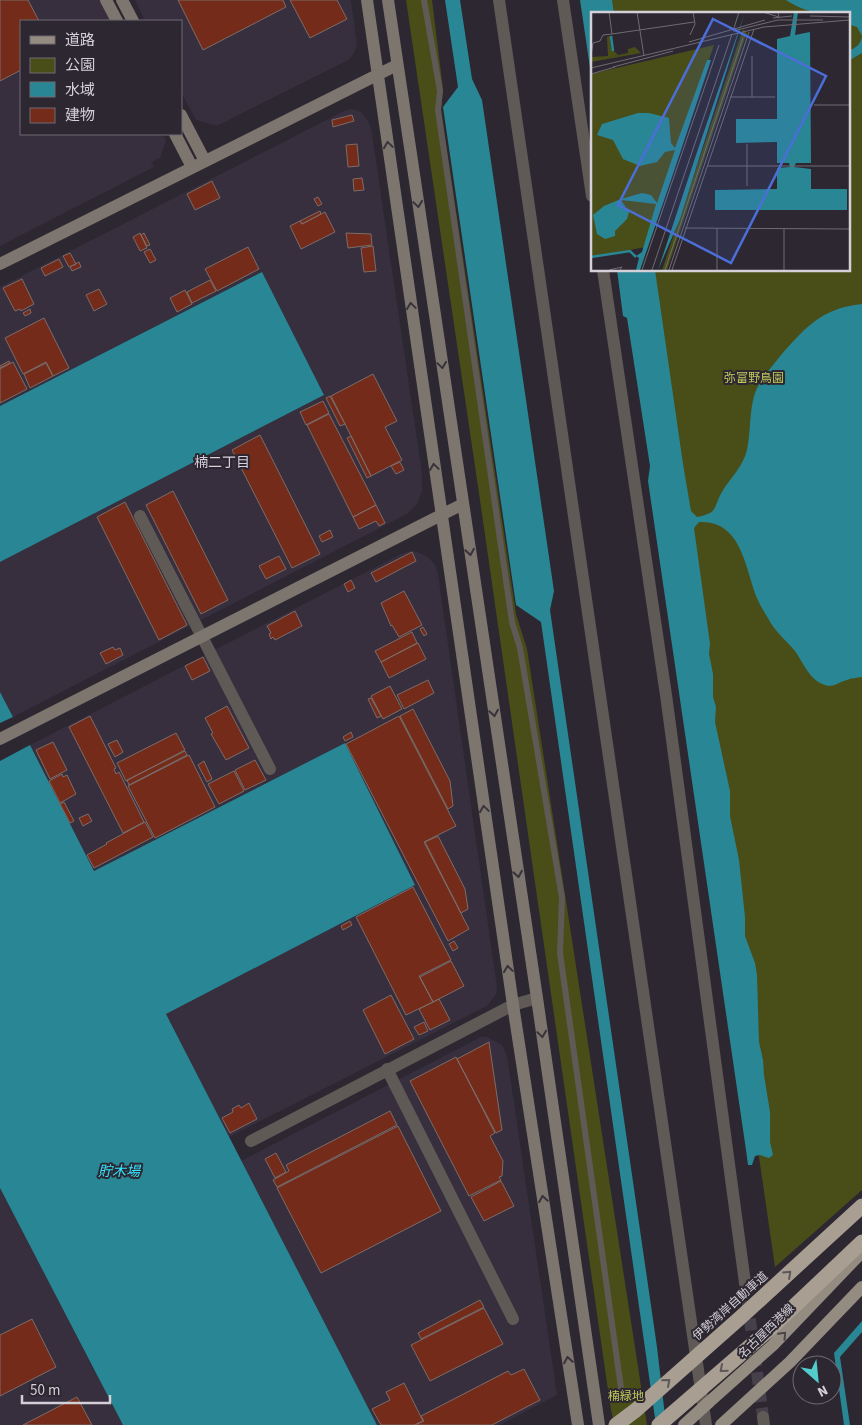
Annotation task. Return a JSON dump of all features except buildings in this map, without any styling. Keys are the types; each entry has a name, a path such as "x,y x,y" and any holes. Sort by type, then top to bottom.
{"highway":[{"name":"伊勢湾岸自動車道","path":"616,1425 636,1410 734,1324 862,1206"},
{"path":"659,1425 770,1329 862,1242"}],"main road":[{"name":"名古屋西港線","path":"684,1425 773,1345 862,1252"},
{"path":"721,1425 790,1362 862,1287"}],"street":[{"path":"106,0 116,20"},
{"path":"122,0 132,20"},
{"path":"367,0 513,1005 578,1425"},
{"path":"388,0 599,1425"},
{"path":"499,0 706,1425"},
{"path":"563,0 591,189"},
{"path":"0,264 397,65"},
{"path":"182,117 205,161"},
{"path":"176,135 192,167"},
{"path":"603,271 665,685 745,1283"},
{"path":"0,739 463,504"},
{"path":"140,516 270,769"},
{"path":"250,1141 513,1005 537,998"},
{"path":"387,1070 514,1319"}],"lane":[{"path":"424,0 440,91 438,110 512,622 520,648 562,898 560,953 622,1396"}],"shaded area":[{"path":"0,0 100,0 110,20 20,20 20,135 163,135 166,141 160,158 151,162 154,167 0,246"},
{"path":"135,0 351,0 357,45 350,59 217,126 196,120 182,94 182,20 145,20"},
{"path":"352,109 361,112 371,127 422,473 422,491 417,504 407,514 13,717 0,692 0,562 324,395 262,272 0,406 0,287 346,110"},
{"path":"411,551 428,557 435,565 438,574 497,987 496,994 487,1006 229,1137 166,1014 415,885 345,743 94,871 30,745 403,553"},
{"path":"481,1037 487,1037 502,1045 507,1055 557,1395 500,1425 377,1425 241,1161"},
{"path":"0,1188 123,1425 0,1425"}],"green space":[{"name":"楠緑地","path":"406,0 432,0 443,89 441,110 516,614 527,649 647,1425 614,1425 610,1404"},
{"name":"弥富野鳥園","path":"591,0 862,0 862,1190 775,1267 630,271 850,271 850,12 593,12"}],"water":[{"path":"445,0 460,0 472,79 482,100 554,591 550,610 657,1347 665,1416 656,1425 541,622 516,605 443,107 458,87"},
{"path":"580,0 612,0 614,12 591,12 591,74"},
{"path":"786,0 862,0 862,36 857,27 850,25 850,12 816,12 794,5"},
{"path":"862,37 862,53 850,60 850,50 860,42"},
{"path":"617,271 655,271 683,464 691,511 697,517 709,514 714,509 722,492 743,462 747,450 753,400 757,388 766,373 799,336 816,321 836,310 862,304 862,677 831,686 815,680 795,651 773,627 757,598 745,560 733,537 725,529 713,523 699,522 694,528 710,644 709,654 713,674 713,697 716,707 715,722 730,791 730,816 739,860 745,936 755,963 757,975 759,1042 770,1112 770,1142 773,1155 769,1158 760,1155 755,1156 752,1165 748,1165 648,481 650,466 627,318 623,316"},
{"path":"262,272 324,395 0,562 0,406"},
{"path":"0,692 13,717 0,723"},
{"name":"貯木場","path":"345,743 415,885 166,1014 377,1425 123,1425 0,1188 0,761 30,745 94,871"},
{"path":"862,1321 862,1332 842,1355 834,1355"},
{"path":"842,1371 850,1425 844,1425 841,1405"}],"tunnel":[{"path":"745,1283 763,1417"}],"district":[{"name":"楠二丁目","path":"222,462"}]}
